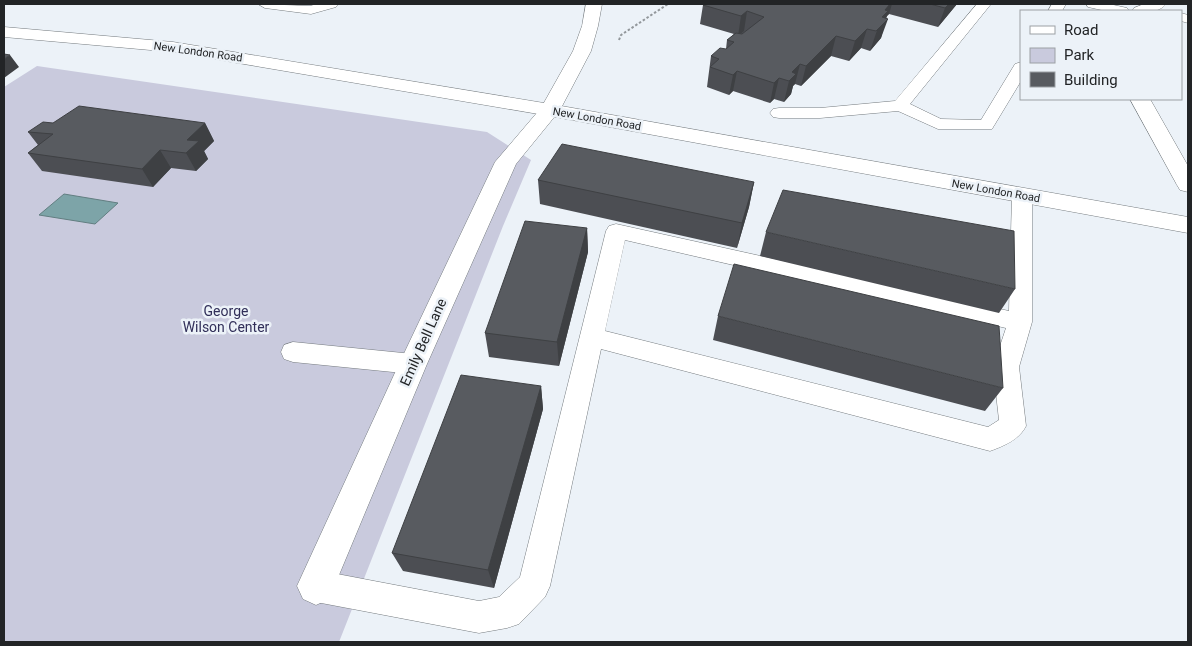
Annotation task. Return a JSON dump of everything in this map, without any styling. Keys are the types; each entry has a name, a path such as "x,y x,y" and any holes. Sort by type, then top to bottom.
{"main road":[{"name":"Emily Bell Lane","path":"316,586 413,364 506,162 550,110 582,51 590,26 594,4"},
{"name":"New London Road","path":"4,32 173,47 550,110 1188,226"},
{"path":"1141,100 1188,184"}],"lane":[{"path":"265,4 311,10 331,4"},
{"path":"900,106 984,4"},
{"path":"1093,4 1118,10"},
{"path":"779,113 820,114 900,106 938,124 986,125 1020,69"},
{"path":"591,336 990,440 1013,426 1006,368 1020,322 1022,196"},
{"path":"316,586 479,617 507,612 534,586 616,232 1020,322"},
{"path":"293,352 413,364"}],"path":[{"path":"616,45 621,35 668,4"}],"green space":[{"name":"George Wilson Center","path":"37,66 487,132 531,160 503,226 339,642 4,642 4,87"}],"shaded area":[{"path":"64,194 118,203 95,224 39,215"}],"building":[{"path":"890,4 885,10 888,11 882,17 888,19 876,31 867,29 855,41 836,36 806,66 800,64 792,72 796,74 789,81 779,78 774,83 737,71 733,75 710,67 719,59 711,56 720,48 726,49 734,42 727,40 736,33 742,34 764,17 747,11 741,16 703,5"},
{"path":"930,4 949,4 945,8"},
{"path":"79,106 205,123 187,140 199,141 186,153 160,150 142,169 28,153 53,134 28,132 43,122 53,123"},
{"path":"562,144 754,182 742,223 538,180"},
{"path":"783,190 1014,231 1015,289 766,232"},
{"path":"525,221 587,228 557,342 485,333"},
{"path":"734,264 999,326 1003,388 718,316"},
{"path":"461,375 541,386 488,570 392,553"}]}
